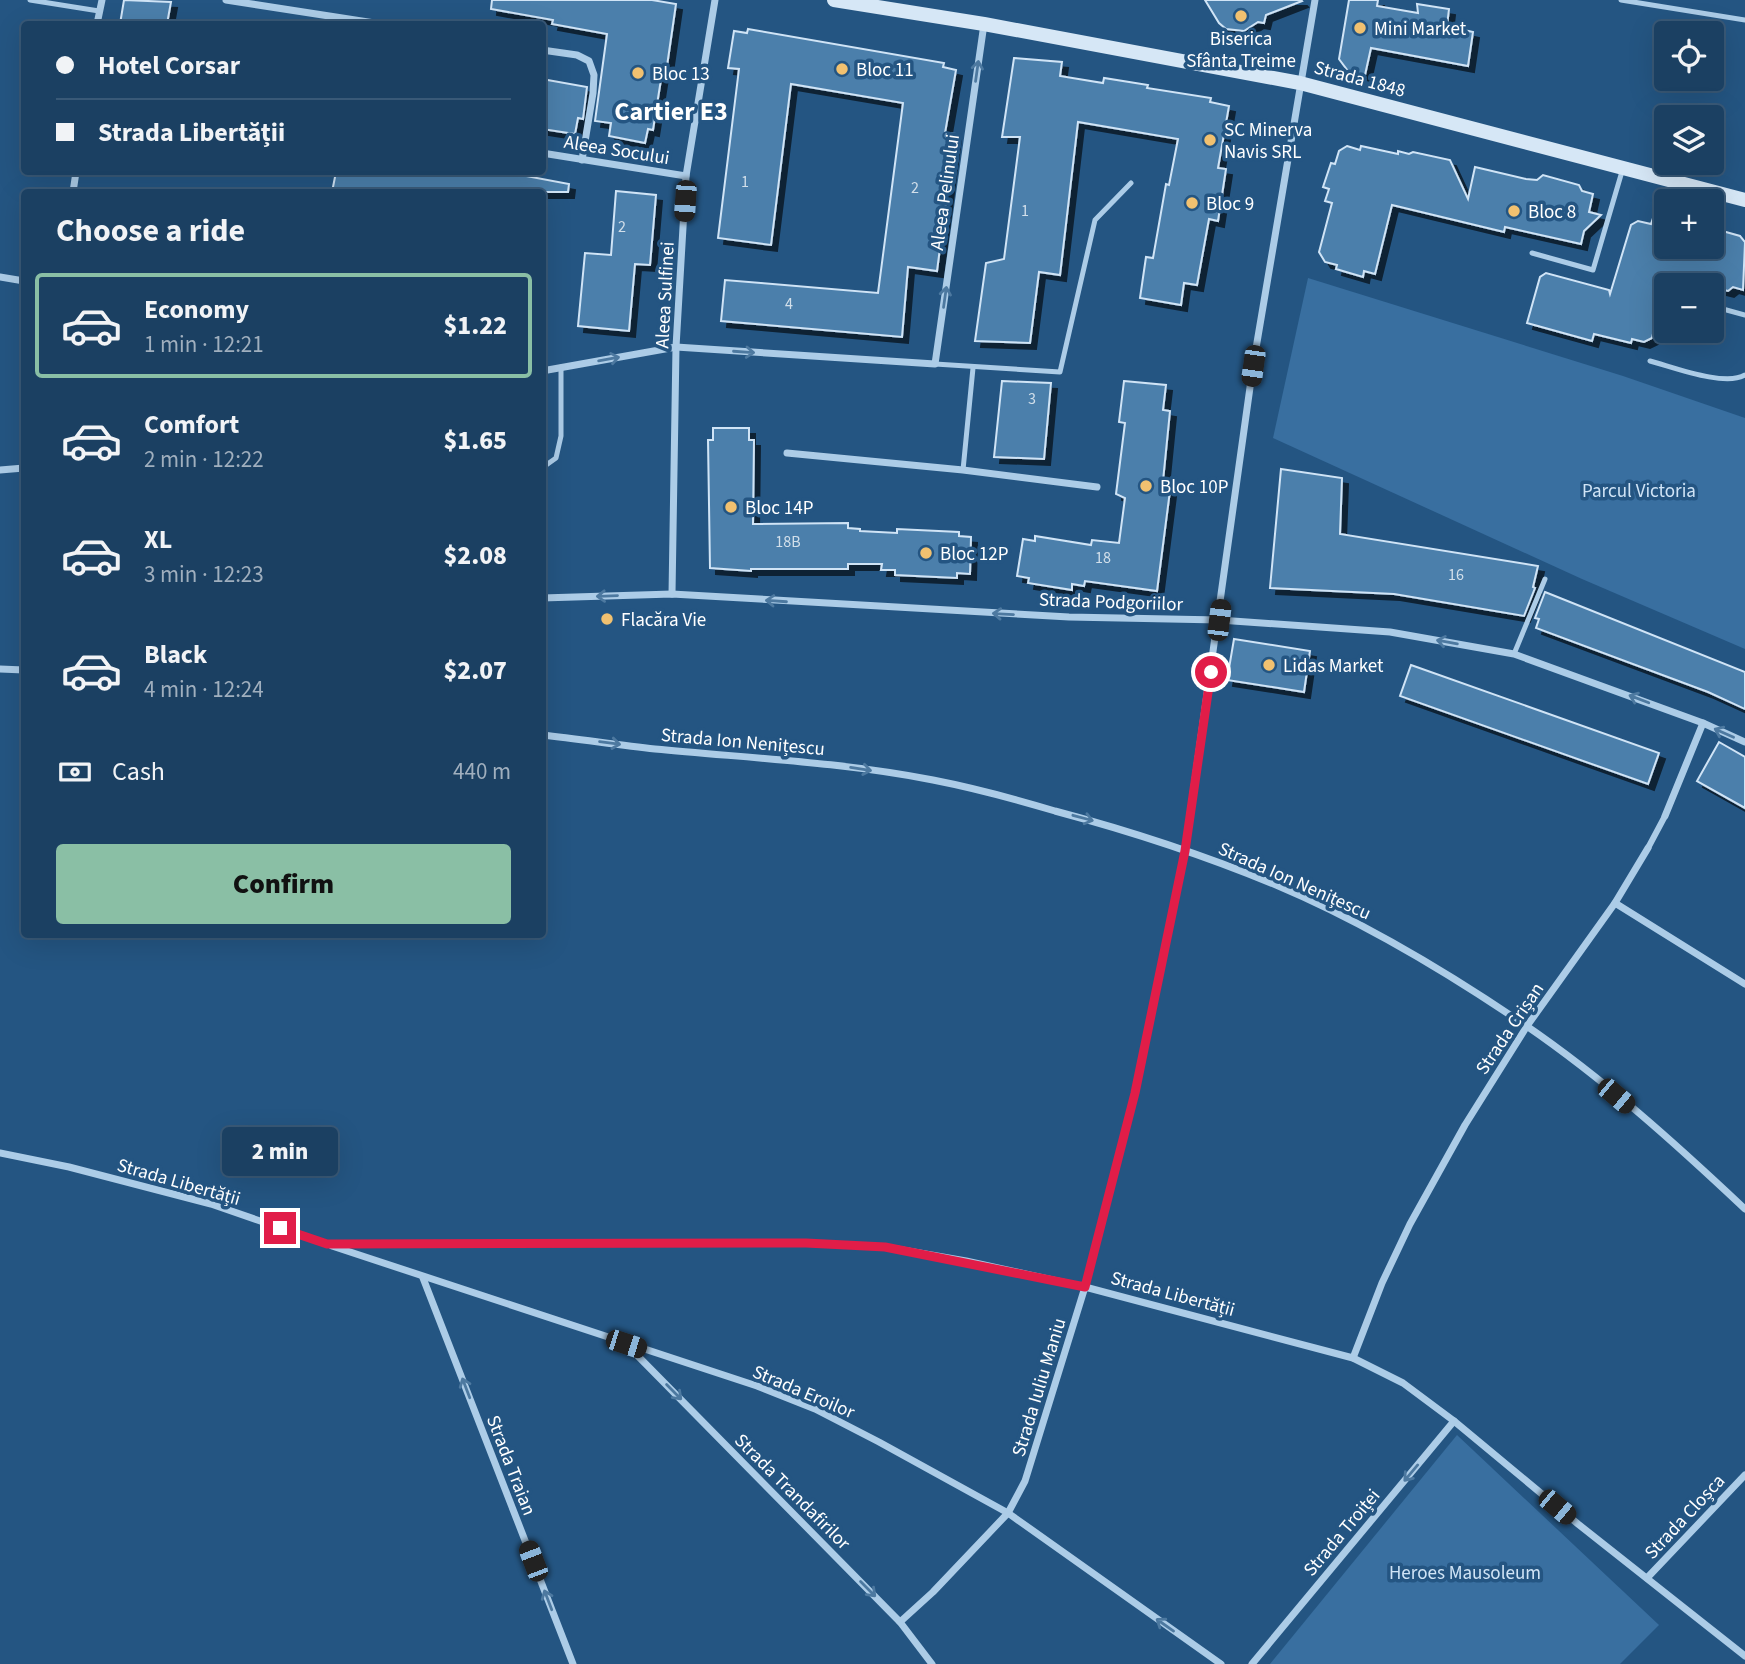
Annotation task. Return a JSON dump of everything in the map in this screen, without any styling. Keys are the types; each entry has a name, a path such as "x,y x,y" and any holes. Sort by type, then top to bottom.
{"main road":[{"name":"Strada 1848","path":"834,0 984,24 1300,83 1745,200"}],"street":[{"path":"97,21 102,0"},
{"path":"226,0 362,21"},
{"name":"Aleea Sulfinei","path":"673,594 676,347 686,176 715,0"},
{"name":"Strada Iuliu Maniu","path":"900,1622 933,1592 1008,1513 1025,1481 1085,1287 1135,1093 1185,851 1253,366 1315,0"},
{"name":"Aleea Pelinului","path":"935,364 984,24"},
{"path":"546,51 577,55 589,61 594,75 582,160"},
{"name":"Aleea Socului","path":"546,154 686,176"},
{"path":"0,277 21,280"},
{"path":"546,370 676,347 935,364"},
{"path":"787,453 963,470 1097,487"},
{"path":"0,470 21,468"},
{"name":"Strada Podgoriilor","path":"546,598 673,594 1069,617 1219,620 1390,632 1514,654 1703,723 1745,742"},
{"path":"0,669 21,670"},
{"name":"Strada Crișan","path":"1353,1358 1382,1283 1410,1224 1465,1125 1527,1026 1615,903 1648,848 1665,816 1703,723"},
{"name":"Strada Ion Nenițescu","path":"546,735 655,749 804,760 933,780 1099,822 1278,886 1364,926 1527,1026 1598,1080 1692,1159 1745,1209"},
{"path":"1615,903 1745,984"},
{"name":"Strada Libertății","path":"0,1153 69,1167 211,1205 327,1244 806,1243 885,1247 1085,1287 1353,1358 1403,1383 1454,1421 1745,1656"},
{"name":"Strada Eroilor","path":"327,1244 757,1387 815,1409 1008,1513 1221,1664"},
{"name":"Strada Traian","path":"423,1278 573,1664"},
{"name":"Strada Trandafirilor","path":"626,1344 900,1622 932,1664"},
{"name":"Strada Troiței","path":"1252,1664 1454,1421"},
{"name":"Strada Cloșca","path":"1647,1578 1745,1475"}],"lane":[{"path":"30,0 99,11"},
{"path":"1622,0 1745,20"},
{"path":"1532,253 1593,270 1623,168"},
{"path":"935,364 1060,372 1095,220 1131,183"},
{"path":"1724,309 1745,315"},
{"path":"1650,362 1731,380 1745,375"},
{"path":"546,465 556,458 561,436 561,367"},
{"path":"963,470 973,368"},
{"path":"1514,654 1545,579"}],"green space":[{"name":"Parcul Victoria","path":"1308,278 1623,376 1745,418 1745,649 1582,579 1273,438"},
{"name":"Heroes Mausoleum","path":"1457,1435 1659,1625 1620,1664 1270,1664"}],"building":[{"path":"124,0 171,2 168,21 120,21"},
{"name":"Bloc 13","path":"492,0 652,0 676,4 666,73 662,73 653,130 648,129 645,143 609,136 611,123 595,121 607,34 552,24 553,20 491,9"},
{"name":"Biserica Sfânta Treime","path":"1205,0 1302,1 1266,15 1264,23 1258,22 1244,31 1226,29 1219,23"},
{"path":"1349,0 1378,0 1377,6 1418,13 1417,4 1449,9 1447,26 1473,32 1468,66 1371,48 1365,75 1348,71 1339,59"},
{"path":"748,29 944,63 943,67 956,70 945,133 955,134 937,271 908,267 902,337 721,321 725,280 878,293 903,103 791,84 771,245 718,238 739,69 728,68 734,31 747,33"},
{"path":"1014,58 1062,62 1060,76 1103,83 1104,78 1148,85 1147,88 1211,98 1210,102 1229,106 1218,168 1226,169 1218,221 1209,219 1197,285 1184,283 1181,305 1140,298 1146,257 1153,258 1166,184 1169,185 1178,139 1078,122 1060,275 1039,272 1030,343 975,341 986,263 1004,259 1020,137 1002,137"},
{"path":"546,80 587,87 583,119 578,118 575,134 546,130"},
{"name":"Bloc 8","path":"1347,146 1360,150 1361,146 1398,154 1398,151 1409,154 1413,152 1450,160 1468,199 1475,167 1526,179 1537,180 1543,175 1579,185 1582,191 1593,194 1589,212 1601,215 1584,231 1581,244 1505,227 1504,232 1392,205 1375,274 1364,271 1363,277 1336,269 1337,265 1325,262 1319,252 1332,203 1325,201 1329,189 1323,187 1331,163 1335,164 1339,151"},
{"path":"335,175 521,175 569,184 568,192 546,192 546,189 333,189"},
{"path":"616,191 656,195 650,265 635,264 629,331 578,326 585,253 611,255"},
{"path":"1654,215 1654,259 1724,259 1724,231 1740,236 1745,242 1743,290 1733,287 1728,291 1724,290 1724,273 1654,273 1654,329 1652,338 1644,342 1632,339 1631,343 1594,334 1592,341 1527,323 1540,277 1546,273 1609,290 1610,294 1631,225 1638,221 1651,224"},
{"path":"1002,381 1051,383 1044,459 994,457"},
{"name":"Bloc 10P","path":"1124,381 1166,385 1163,410 1170,411 1163,481 1171,483 1157,591 1085,581 1084,586 1072,584 1072,590 1028,583 1029,578 1017,576 1023,539 1035,541 1035,536 1091,545 1092,540 1119,543 1125,498 1116,494 1125,423 1119,422"},
{"name":"Bloc 14P","path":"713,428 749,428 749,440 754,440 753,524 848,523 848,528 860,531 897,533 897,529 959,532 959,536 971,537 970,574 957,573 957,578 895,575 895,570 881,570 882,564 848,564 848,569 751,571 710,568 708,440 713,440"},
{"path":"1281,469 1342,478 1340,534 1538,566 1533,587 1535,588 1524,616 1394,594 1270,588"},
{"path":"1545,592 1745,672 1745,709 1708,692 1536,628 1539,619 1535,618"},
{"name":"Lidas Market","path":"1234,639 1310,651 1304,692 1227,680"},
{"path":"1411,665 1659,753 1648,784 1400,696"},
{"path":"1719,742 1745,757 1745,808 1697,781"}],"place":[{"name":"Biserica Sfânta Treime","path":"1241,16"},
{"name":"Mini Market","path":"1360,28"},
{"name":"Bloc 11","path":"842,69"},
{"name":"Bloc 13","path":"638,73"},
{"name":"SC Minerva Navis SRL","path":"1210,140"},
{"name":"Bloc 9","path":"1192,203"},
{"name":"Bloc 8","path":"1514,211"},
{"name":"Bloc 10P","path":"1146,486"},
{"name":"Bloc 14P","path":"731,507"},
{"name":"Bloc 12P","path":"926,553"},
{"name":"Flacăra Vie","path":"607,619"},
{"name":"Lidas Market","path":"1269,665"}],"district":[{"name":"Cartier E3","path":"671,111"}],"route":[{"path":"280,1228 327,1244 806,1243 885,1247 1085,1287 1135,1093 1185,851 1211,672"}]}
